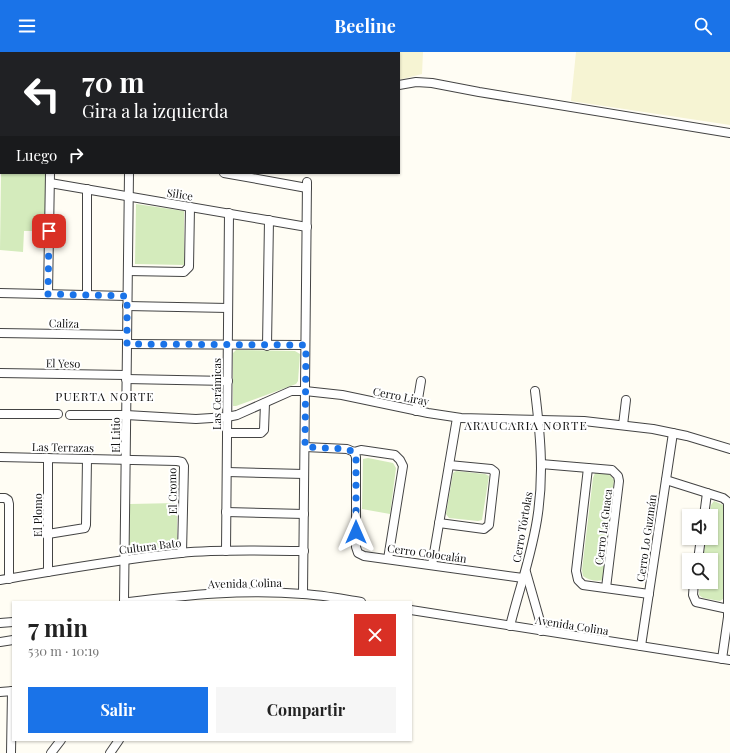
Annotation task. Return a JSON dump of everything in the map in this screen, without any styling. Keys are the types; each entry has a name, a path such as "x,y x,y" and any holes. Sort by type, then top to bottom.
{"street":[{"path":"400,85 416,82 432,82 479,92 730,133"},
{"path":"48,294 50,174"},
{"name":"El Litio","path":"124,601 129,174"},
{"path":"231,174 307,185 303,594"},
{"name":"Silice","path":"50,183 307,227"},
{"path":"87,189 88,295"},
{"path":"128,272 184,272 189,266 190,207"},
{"name":"Las Cerámicas","path":"226,550 229,213"},
{"path":"267,346 269,220"},
{"path":"0,293 127,296"},
{"path":"127,306 228,308"},
{"name":"Caliza","path":"0,333 127,339 228,346 306,345"},
{"name":"El Yeso","path":"0,373 228,381"},
{"path":"416,410 421,381"},
{"name":"Cerro Liray","path":"70,415 196,419 227,417 237,415 291,391 305,391 342,395 457,418 584,421 623,425 673,433 730,449"},
{"name":"Cerro Tórtolas","path":"510,626 524,575 538,514 542,448 535,391"},
{"path":"623,425 626,400"},
{"path":"227,433 261,433 264,430 265,403"},
{"path":"0,414 58,414"},
{"path":"432,565 457,418"},
{"name":"Cerro Lo Guzmán","path":"641,646 673,433"},
{"path":"305,447 347,449 354,452 361,450 395,456 400,460 403,466 388,559"},
{"name":"Cerro Colocalán","path":"354,452 356,457 356,547 358,553 364,556 524,575"},
{"name":"Las Terrazas","path":"0,457 125,460"},
{"name":"El Plomo","path":"48,458 48,572"},
{"path":"48,534 85,528 87,459"},
{"name":"El Cromo","path":"125,460 182,462 184,466 182,553"},
{"name":"Cerro La Guaca","path":"542,464 612,470 618,476 619,482 606,588"},
{"path":"439,523 484,529 489,525 495,472 491,469 449,465"},
{"name":"Cerro La Guaca","path":"588,468 576,570 578,580 584,585 649,594"},
{"path":"227,472 304,474"},
{"path":"666,480 722,498 728,502 728,617 726,659"},
{"path":"705,509 707,493"},
{"path":"4,499 4,580"},
{"path":"226,512 304,514"},
{"name":"Cultura Bato","path":"4,580 124,559 182,553 226,550 304,551"},
{"name":"Cerro Tórtolas","path":"524,575 540,621 541,631"},
{"path":"693,589 692,594 696,602 728,609"},
{"name":"Avenida Colina","path":"141,601 224,594 268,593 303,594 354,601"},
{"name":"Avenida Colina","path":"412,610 726,659"},
{"path":"0,624 12,622"},
{"path":"0,642 12,640"},
{"path":"0,692 12,691 11,753"},
{"path":"110,753 118,741"}],"shaded area":[{"path":"400,52 423,52 422,74 400,80"},
{"path":"576,52 730,52 730,125 571,101"}],"green space":[{"path":"1,174 45,174 45,231 24,231 23,252 0,250"},
{"path":"136,204 184,211 184,265 135,264"},
{"path":"236,350 295,351 300,354 298,381 296,384 233,406 233,353"},
{"path":"368,458 393,463 396,468 390,514 362,509 363,459"},
{"path":"456,471 485,474 489,476 482,520 478,521 449,518 446,514 453,473"},
{"path":"595,473 609,474 614,480 603,580 598,581 583,576 582,570 593,478"},
{"path":"714,501 723,505 725,509 723,599 720,601 703,598 699,595 699,589 718,589 718,553 704,553 705,545 718,545 718,509 710,509"},
{"path":"177,503 177,546 174,549 132,554 129,550 130,504"}],"district":[{"name":"PUERTA NORTE","path":"105,396"},
{"name":"ARAUCARIA NORTE","path":"526,425"}],"route":[{"path":"49,231 48,294 127,296 127,344 228,346 306,345 305,447 347,449 354,452 356,457 356,532"}]}
